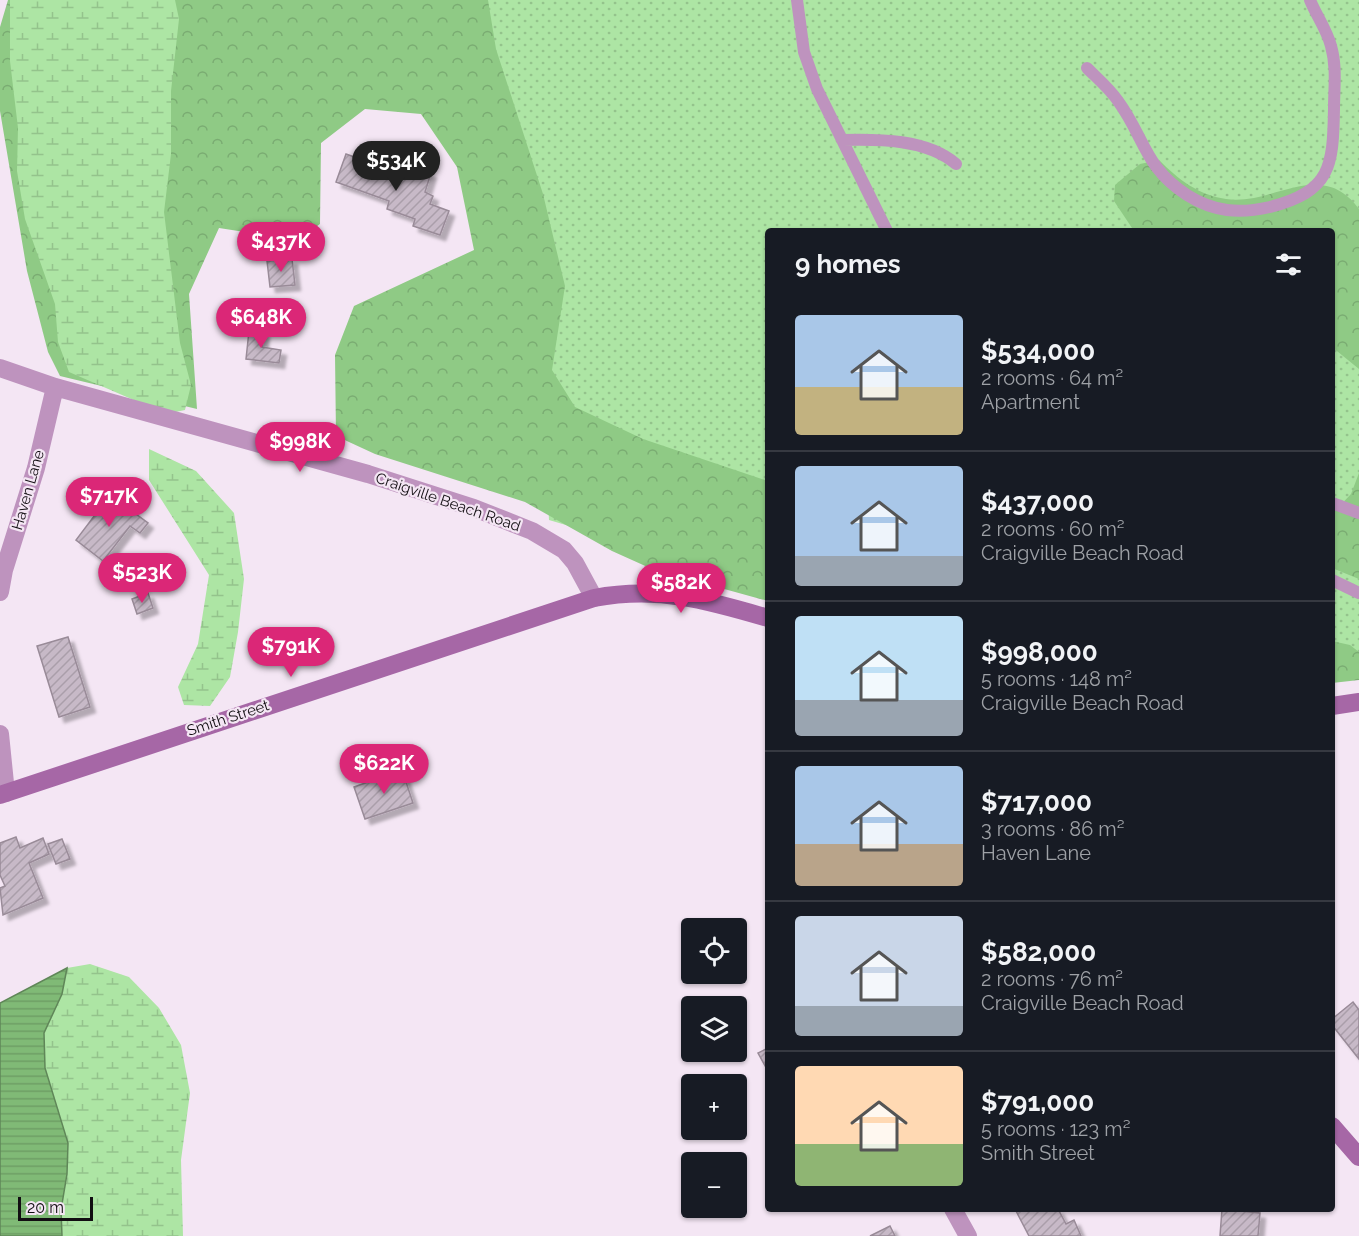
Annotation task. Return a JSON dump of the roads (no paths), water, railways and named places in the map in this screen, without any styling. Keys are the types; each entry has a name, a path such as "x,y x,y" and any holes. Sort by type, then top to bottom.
{"main road":[{"path":"594,598 649,591 686,597 765,617"},
{"name":"Smith Street","path":"3,794 594,598"},
{"path":"1335,706 1359,702"},
{"path":"1335,1129 1359,1157"}],"street":[{"name":"Craigville Beach Road","path":"0,368 55,387 368,474 474,508 532,531 564,550 575,563 594,598"},
{"name":"Haven Lane","path":"0,592 2,570 36,468 55,387"},
{"path":"0,734 3,794"},
{"path":"955,1212 968,1236"}],"lane":[{"path":"797,0 804,52 817,89 886,228"},
{"path":"1087,68 1118,100 1149,158 1163,177 1188,195 1214,209 1248,212 1293,201 1310,192 1322,178 1331,162 1333,140 1335,63 1330,42 1310,0"},
{"path":"842,141 879,139 915,146 944,154 956,164"},
{"path":"1335,504 1359,513"},
{"path":"1335,581 1359,593"}]}
